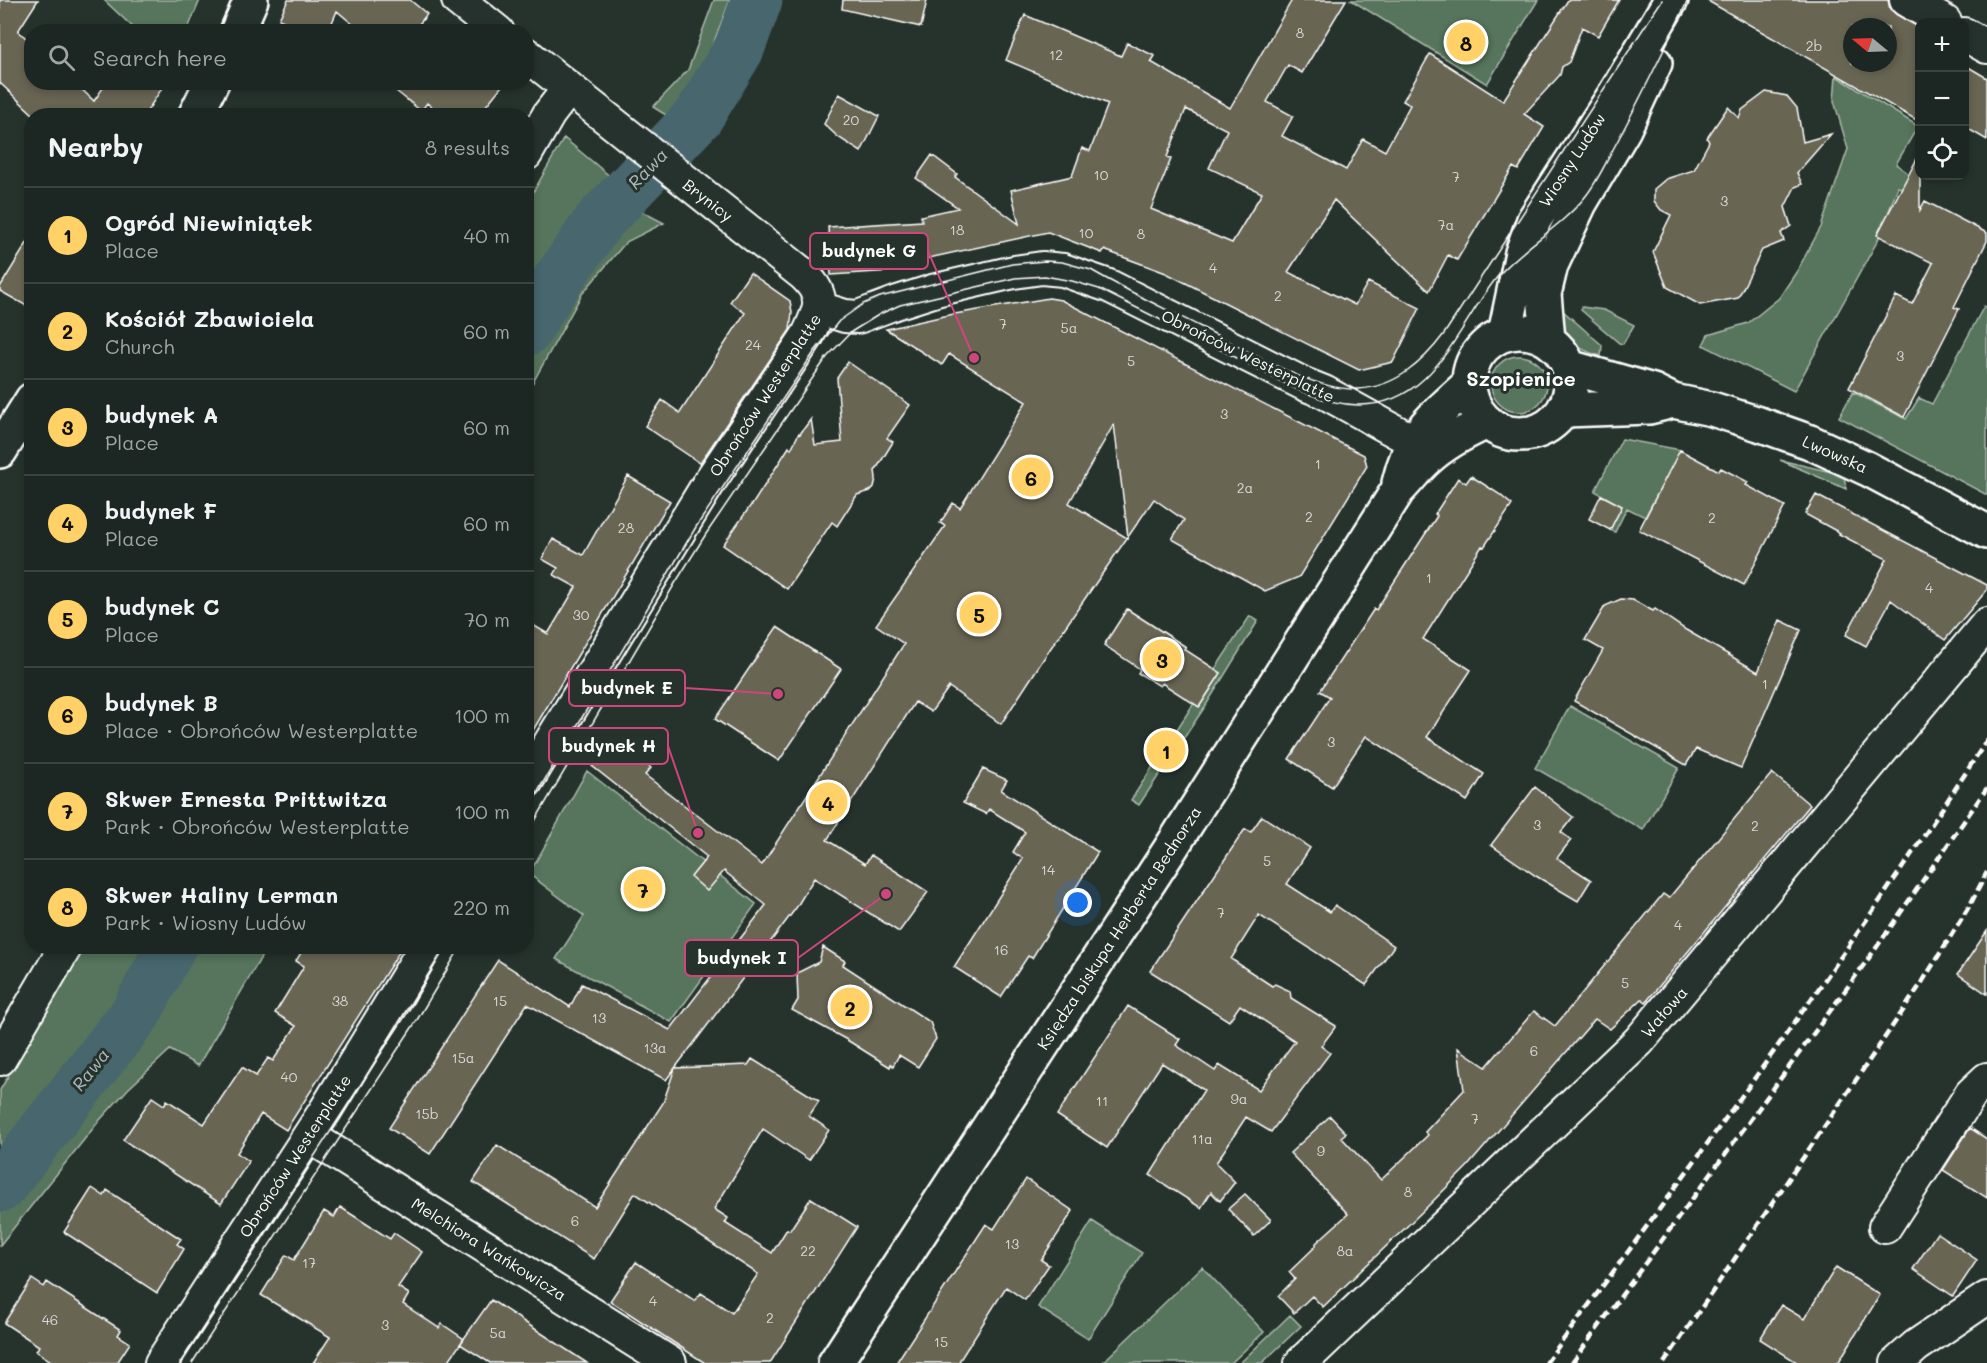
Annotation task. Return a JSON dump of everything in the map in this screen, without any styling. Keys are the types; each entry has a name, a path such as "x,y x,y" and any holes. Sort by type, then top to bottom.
{"street":[{"path":"240,24 251,0"},
{"path":"459,0 488,24"},
{"name":"Wiosny Ludów","path":"1505,334 1522,253 1534,220 1615,94 1671,0"},
{"name":"Wiosny Ludów","path":"1548,340 1544,294 1551,266 1580,203 1628,122 1684,0"},
{"path":"1906,0 1938,18"},
{"path":"1969,36 1987,47"},
{"name":"Brynicy","path":"534,60 804,275 816,286 819,308"},
{"path":"534,140 549,114 569,88"},
{"path":"199,108 208,90"},
{"name":"Obrońców Westerplatte","path":"534,769 710,481 808,334 819,308 844,316 858,317 936,290 1014,272 1041,268 1063,270 1108,286 1323,392 1413,441"},
{"path":"1527,333 1548,340 1557,348 1569,367 1571,382 1564,410 1545,428 1523,435 1504,432 1487,422 1473,405 1469,384 1473,365 1483,348 1505,334 1527,333"},
{"name":"Lwowska","path":"1569,367 1653,391 1673,401 1712,409 1759,424 1829,450 1987,532"},
{"name":"Księdza biskupa Herberta Bednorza","path":"1398,490 1404,461 1413,441 1425,424 1469,384"},
{"name":"Lwowska","path":"1564,410 1649,407 1673,401"},
{"path":"0,452 24,413"},
{"name":"Księdza biskupa Herberta Bednorza","path":"835,1363 1177,838 1398,490 1426,460 1465,432 1487,422"},
{"name":"Wałowa","path":"1301,1363 1639,1041 1987,624"},
{"path":"4,1044 61,954"},
{"name":"Obrońców Westerplatte","path":"161,1363 309,1136 421,954"},
{"path":"1885,1227 1971,1094 1987,1079"},
{"name":"Melchiora Wańkowicza","path":"309,1136 670,1363"},
{"path":"1897,1363 1916,1346 1987,1298"}],"green space":[{"path":"104,0 200,0 190,24 130,24"},
{"path":"714,0 730,0 703,70 669,117 653,107 688,70"},
{"path":"1351,0 1538,0 1487,84"},
{"path":"1836,76 1915,124 1915,131 1896,164 1917,180 1912,191 1898,187 1878,240 1794,391 1703,345 1708,335 1748,323 1779,298 1821,227 1848,149 1834,101"},
{"path":"564,138 612,178 570,223 534,282 534,191"},
{"path":"639,210 664,223 626,242 582,294 534,380 534,349 567,292 597,250"},
{"path":"1555,304 1602,345 1601,356 1582,349 1569,338 1564,331"},
{"path":"1984,306 1987,308 1987,495 1839,417 1853,392 1906,419 1919,398 1932,404"},
{"path":"1582,307 1604,310 1634,325 1623,344 1581,310"},
{"path":"1513,356 1525,356 1535,360 1543,368 1547,384 1543,400 1535,408 1525,412 1513,412 1503,408 1495,400 1491,390 1491,378 1495,368 1503,360"},
{"path":"1622,439 1681,450 1645,517 1627,508 1615,532 1610,530 1622,506 1595,491"},
{"path":"1780,460 1844,475 1846,489"},
{"path":"1250,616 1258,621 1206,705 1139,805 1131,800 1194,703 1200,706 1221,673 1215,669"},
{"path":"1570,706 1679,768 1643,830 1535,768"},
{"path":"587,771 756,904 671,1022 556,959 584,916 534,878 534,865"},
{"path":"80,954 146,954 119,1007 93,1043 0,1156 0,1090"},
{"path":"184,954 263,954 198,1066 170,1050 128,1089 99,1121 0,1245 0,1208 135,1042"},
{"path":"1092,1221 1142,1253 1088,1339 1038,1307"},
{"path":"1202,1267 1264,1332 1231,1363 1102,1363"},
{"path":"1290,1315 1301,1326 1262,1363 1240,1363"}],"building":[{"path":"0,0 38,0 18,31 24,36 24,90 82,90 94,101 102,90 161,90 149,108 27,108 0,83"},
{"path":"288,0 410,0 427,14 419,24 352,24 337,11 331,24 290,24 279,19"},
{"path":"843,0 927,0 921,27 842,9"},
{"path":"1292,0 1346,0 1302,73 1288,65 1267,102 1293,116 1282,136 1346,170 1363,139 1385,151 1410,105 1403,101 1430,54 1503,101 1568,0 1619,0 1598,36 1582,27 1569,62 1562,67 1560,75 1524,114 1544,127 1518,170 1513,167 1457,260 1448,255 1429,291 1334,200 1288,272 1355,305 1368,282 1420,308 1393,362 1359,370 1166,273 1104,250 1102,253 1048,232 892,266 892,271 831,275 828,227 922,221 921,216 958,208 916,178 932,155 957,174 955,177 1019,224 1011,190 1072,176 1082,148 1090,151 1108,104 1006,60 1025,15 1121,56 1127,43 1155,56 1151,62 1230,108","holes":["1186,109 1227,130 1209,168 1262,193 1232,243 1151,209 1171,159 1167,157"]},
{"path":"1706,0 1888,0 1890,9 1915,25 1915,119"},
{"path":"1969,67 1987,78 1987,140 1969,129"},
{"path":"395,90 499,90 484,108 433,108 427,103 423,108 417,108"},
{"path":"1766,92 1787,96 1797,108 1803,142 1831,134 1797,173 1802,184 1795,187 1785,207 1791,226 1781,233 1784,241 1762,250 1738,298 1700,305 1667,287 1653,252 1671,215 1661,210 1654,201 1654,189 1666,179 1694,170 1709,142 1707,138 1728,107 1739,118 1742,110"},
{"path":"839,94 879,116 861,152 838,137 824,124"},
{"path":"1915,163 1915,180 1920,180 1920,210 1925,201 1987,233 1987,241 1954,307 1959,309 1904,417 1849,388 1896,296 1912,304 1933,263 1877,235"},
{"path":"24,248 24,304 0,291 0,287"},
{"path":"750,273 790,301 792,312 790,330 700,463 645,426 662,400 680,413 745,313 730,302"},
{"path":"1049,298 1061,300 1364,455 1367,466 1299,577 1265,591 1172,539 1184,520 1154,499 1128,537 1114,424 1069,503 1127,538 1001,724 949,687 931,712 915,702 827,840 865,864 871,855 928,892 899,932 814,878 796,908 666,1080 527,1004 430,1154 389,1128 498,960 570,1007 582,984 670,1030 766,905 724,871 707,891 691,877 707,857 592,766 609,735 651,768 645,775 762,865 904,644 876,625 945,526 940,523 953,503 960,508 1026,402 949,354 942,365 886,329 949,315"},
{"path":"848,362 910,405 887,438 893,442 875,471 874,487 870,491 857,495 837,526 832,522 787,589 723,545 789,447 791,449 799,433 811,419 815,445 842,442 837,378"},
{"path":"1680,450 1719,471 1721,468 1748,482 1746,485 1785,506 1744,585 1639,530"},
{"path":"628,476 670,501 534,729 534,626 548,634 576,587 554,575 558,568 542,559 553,539 583,555"},
{"path":"1471,476 1512,505 1484,547 1482,546 1423,639 1471,670 1427,737 1484,774 1467,801 1366,736 1332,787 1289,759 1330,697 1320,691 1437,516 1435,514 1458,478 1466,483"},
{"path":"1601,495 1622,506 1610,530 1589,519"},
{"path":"1816,495 1987,585 1987,590 1945,640 1891,600 1866,646 1846,635 1887,559 1805,514"},
{"path":"1621,599 1633,600 1653,611 1655,609 1758,672 1780,620 1801,630 1741,768 1696,749 1686,765 1574,701 1603,650 1585,640 1605,606"},
{"path":"1127,609 1221,673 1199,707 1162,683 1160,686 1138,673 1140,669 1104,645"},
{"path":"777,627 841,669 779,761 715,719"},
{"path":"983,769 1007,780 1001,790 1098,852 1032,958 1028,956 1001,997 954,967 1023,859 1013,852 1025,832 989,809 986,814 963,803"},
{"path":"1772,773 1810,805 1646,1002 1642,999 1610,1029 1595,1019 1467,1167 1426,1208 1323,1307 1312,1296 1294,1313 1278,1296 1295,1279 1289,1272 1348,1214 1290,1153 1330,1116 1346,1133 1341,1137 1381,1180 1428,1135 1425,1132 1464,1090 1458,1048 1486,1067 1534,1011 1555,1026 1663,894 1669,898"},
{"path":"1535,787 1573,817 1561,832 1571,840 1557,858 1591,880 1578,901 1491,845"},
{"path":"1262,816 1310,848 1287,884 1330,912 1335,905 1394,946 1366,985 1259,915 1231,959 1272,986 1275,984 1290,991 1291,998 1336,1026 1321,1046 1330,1053 1271,1132 1246,1117 1216,1163 1235,1182 1220,1201 1211,1192 1201,1208 1150,1175 1204,1090 1162,1063 1107,1148 1057,1115 1128,1006 1180,1039 1176,1045 1215,1071 1219,1065 1259,1090 1295,1041 1240,1005 1229,1021 1150,971 1245,829 1251,832"},
{"path":"1987,931 1987,994 1958,974"},
{"path":"823,947 845,961 843,965 930,1022 936,1039 918,1067 899,1055 890,1067 792,1010 798,1000 797,973 819,962"},
{"path":"300,954 398,954 286,1130 261,1114 237,1153 249,1161 221,1204 123,1140 152,1097 164,1105 167,1100 204,1124 242,1067 256,1076 268,1058 273,1061 296,1026 275,1013 304,966 296,961"},
{"path":"752,1059 819,1101 809,1116 829,1130 809,1160 763,1129 714,1209 728,1218 725,1223 772,1253 811,1198 857,1227 770,1363 705,1363 610,1301 636,1262 695,1301 701,1293 732,1313 758,1274 635,1193 594,1259 473,1182 497,1145 595,1207 663,1103 675,1068 748,1065"},
{"path":"1970,1128 1987,1139 1987,1198 1943,1170"},
{"path":"1026,1179 1073,1211 1041,1260 1049,1265 1025,1300 1006,1287 958,1363 896,1363 986,1224 994,1229"},
{"path":"92,1188 104,1196 107,1190 181,1239 177,1244 184,1249 157,1293 64,1232"},
{"path":"1245,1194 1271,1220 1254,1236 1228,1209"},
{"path":"340,1207 390,1239 394,1233 422,1252 398,1287 409,1294 403,1304 439,1328 442,1324 464,1339 447,1363 313,1363 330,1337 261,1295 286,1255 294,1260 324,1211 334,1217"},
{"path":"1937,1233 1977,1260 1953,1296 1913,1269"},
{"path":"1836,1267 1880,1295 1838,1363 1798,1363 1760,1339 1781,1305 1804,1319"},
{"path":"32,1279 44,1287 47,1282 121,1330 118,1335 130,1343 117,1363 54,1363 36,1351 39,1346 4,1323"},
{"path":"491,1300 587,1363 490,1363 460,1344"}],"waterway":[{"name":"Rawa","path":"534,318 599,221 698,117 739,49 757,0"},
{"name":"Rawa","path":"0,1187 136,1013 167,954"}],"tram line":[{"path":"534,798 696,527 815,351 839,321 863,304 880,297 1012,264 1062,262 1091,270 1299,376 1339,388 1358,389 1385,384 1418,363 1444,334 1662,0"},
{"path":"534,822 706,534 827,357 851,332 900,305 1015,278 1045,276 1099,289 1310,395 1342,404 1384,402 1407,392 1426,377 1442,359 1498,276 1519,255 1565,218 1585,197 1626,124 1688,0"},
{"path":"180,1363 406,1015 441,954"},
{"path":"192,1363 417,1020 456,954"}],"railway":[{"path":"1546,1363 1827,977 1987,740"},
{"path":"1572,1363 1874,951 1987,788"},
{"path":"1664,1363 1921,984 1970,905 1987,872"}],"place":[{"name":"Skwer Haliny Lerman","path":"1466,42"},
{"name":"budynek G","path":"974,358"},
{"name":"budynek B","path":"1031,477"},
{"name":"budynek C","path":"979,614"},
{"name":"budynek A","path":"1162,659"},
{"name":"budynek E","path":"778,694"},
{"name":"Ogród Niewiniątek","path":"1166,750"},
{"name":"budynek F","path":"828,802"},
{"name":"budynek H","path":"698,833"},
{"name":"Skwer Ernesta Prittwitza","path":"643,889"},
{"name":"budynek I","path":"886,894"},
{"name":"Kościół Zbawiciela","path":"850,1007"}],"district":[{"name":"Szopienice","path":"1521,379"}]}
